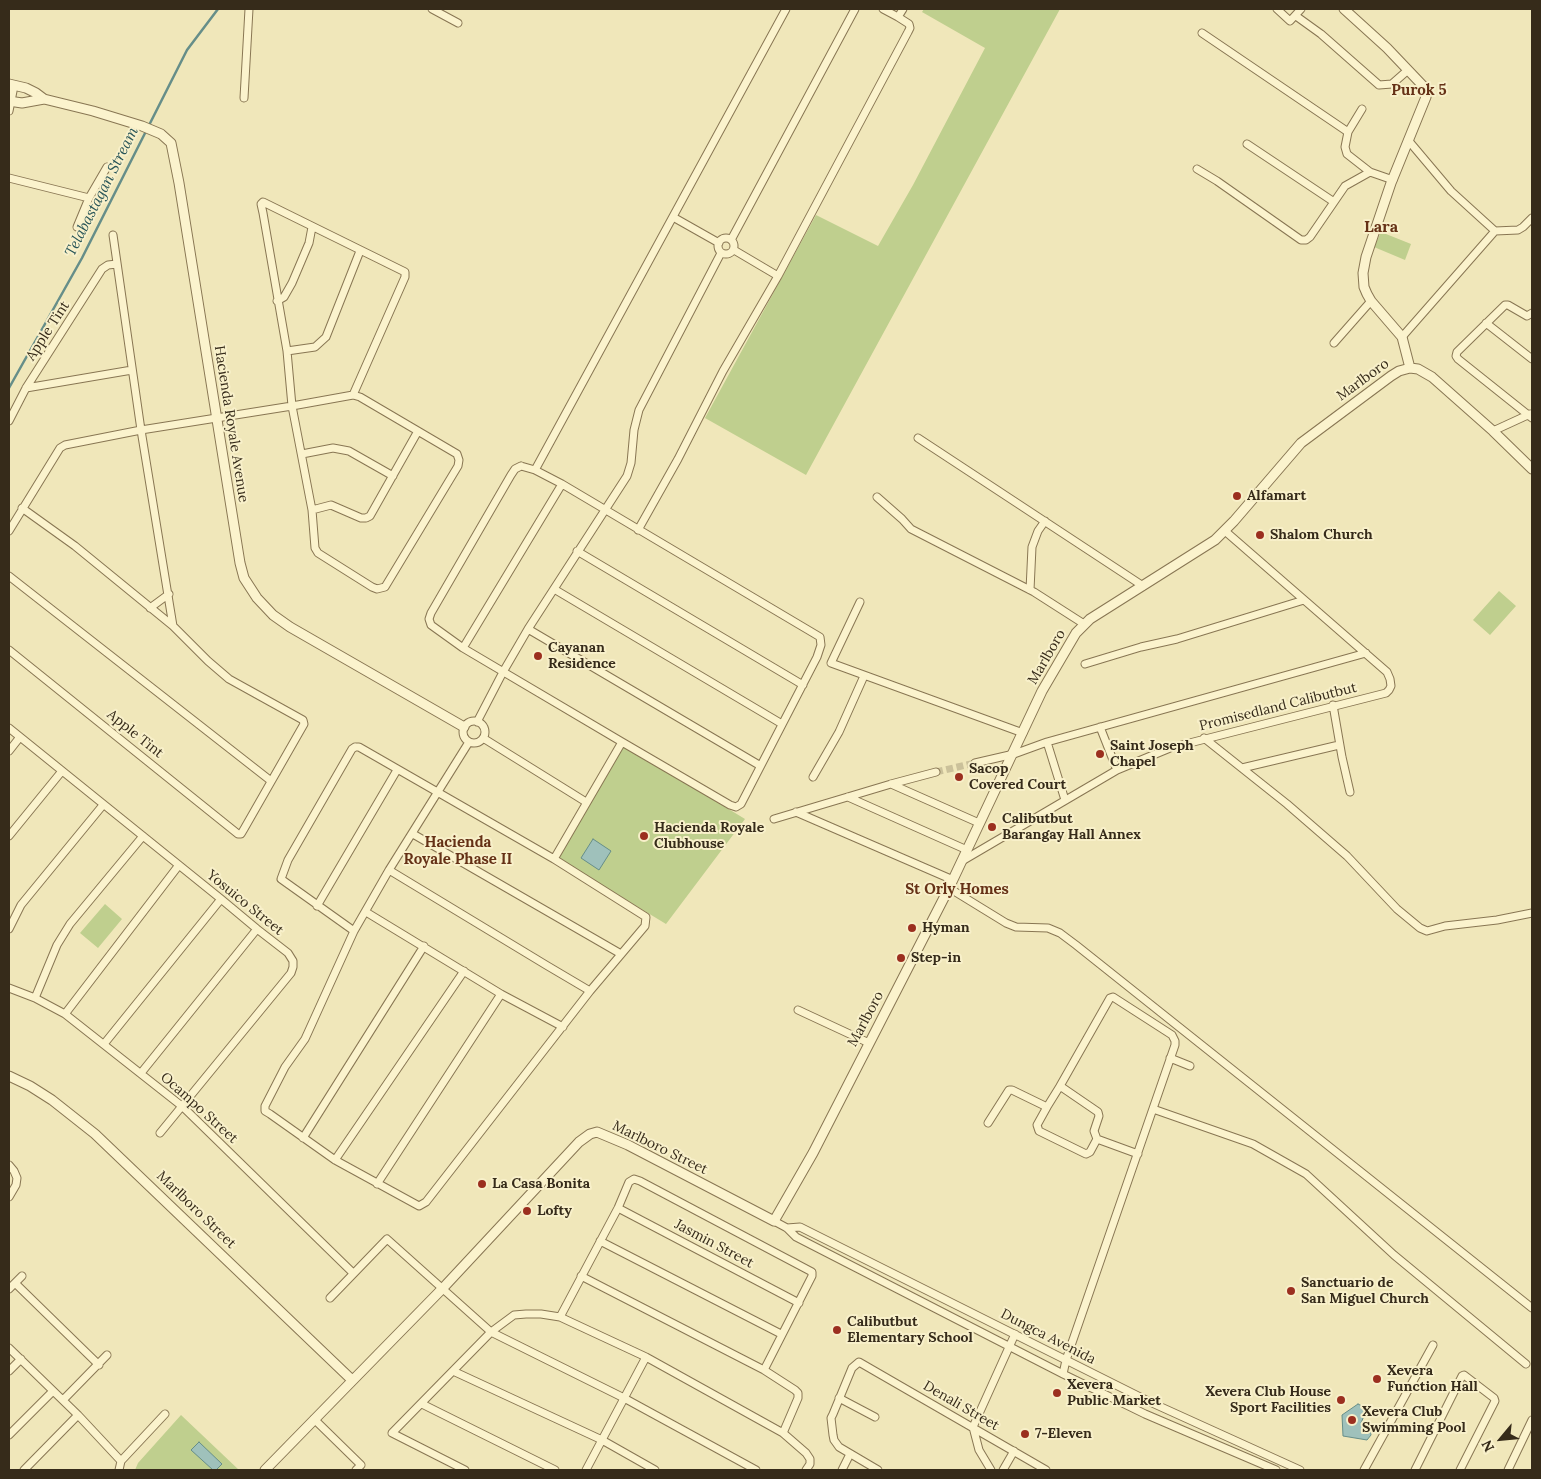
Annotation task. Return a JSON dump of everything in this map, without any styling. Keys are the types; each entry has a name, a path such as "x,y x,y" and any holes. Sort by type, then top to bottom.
{"street":[{"path":"244,98 249,9"},
{"path":"432,9 458,23"},
{"path":"535,470 786,9"},
{"path":"734,250 732,240 855,9"},
{"path":"638,530 678,460 723,371 778,276 908,32 909,24 882,9"},
{"path":"898,17 903,9"},
{"path":"1276,9 1290,21 1301,9"},
{"path":"1344,9 1425,87 1427,93 1392,180 1363,273 1364,287 1370,301 1402,337 1410,368"},
{"path":"1296,16 1321,34 1379,85 1392,84 1408,70"},
{"path":"1202,33 1348,132"},
{"path":"9,111 12,85"},
{"name":"Hacienda Royale Avenue","path":"12,85 36,92 44,99"},
{"name":"Hacienda Royale Avenue","path":"10,101 22,104 44,99 93,111 142,126 161,134 168,140 172,146 244,578 257,598 274,615 290,627 464,727"},
{"path":"1362,109 1348,132 1345,147 1347,154 1370,172 1392,180"},
{"path":"1408,140 1451,191 1496,230 1518,230 1532,218"},
{"path":"1247,144 1334,202"},
{"path":"77,227 89,198 108,167"},
{"path":"1197,169 1301,240 1306,240 1310,237 1345,186 1370,172"},
{"path":"9,178 89,198"},
{"path":"9,531 60,448 65,445 141,430 292,406 353,395 360,397 457,454 459,460 458,466 385,587 377,589 372,587 318,553 315,548 312,510 292,406 287,351 277,301 262,202 403,271 405,274 353,395"},
{"path":"673,217 719,243"},
{"path":"277,301 284,297 292,283 309,242 312,227"},
{"path":"1402,337 1496,230"},
{"path":"113,235 141,430 173,626"},
{"path":"721,253 718,248 719,243 724,239 732,240"},
{"path":"734,250 778,276"},
{"path":"721,253 728,254 734,250"},
{"path":"287,351 315,347 326,337 360,251"},
{"path":"477,722 528,629 627,476 631,463 634,430 639,410 721,253"},
{"name":"Apple Tint","path":"9,421 26,388 102,269 108,265 117,264"},
{"path":"1334,343 1370,301"},
{"path":"1493,431 1531,415 1458,359 1456,356 1457,352 1506,304 1526,315 1531,315 1532,313"},
{"path":"1486,323 1532,359"},
{"name":"Marlboro","path":"774,1221 813,1153 951,884 1014,754 1042,691 1076,632 1084,624 1207,545 1225,531 1301,443 1399,371 1410,368 1418,369 1432,377 1493,431 1532,469"},
{"path":"26,388 132,370"},
{"path":"312,510 331,505 366,518 370,516 418,431"},
{"path":"918,438 1143,586"},
{"path":"302,454 333,448 349,451 393,476"},
{"path":"521,466 535,470 562,484 820,637 821,645 804,684 759,765 741,804 736,807 622,742 463,648 431,624 429,619 431,613 515,469 521,466"},
{"path":"463,648 562,484"},
{"path":"877,497 902,519 911,530 1030,590 1084,624"},
{"path":"9,576 271,781 304,724 303,720 229,679 173,626 75,546 22,508"},
{"path":"1030,590 1032,547 1038,531 1045,522"},
{"name":"Promisedland Calibutbut","path":"962,861 1117,770 1170,748 1389,690 1391,686 1387,672 1225,531"},
{"path":"577,551 804,684"},
{"path":"554,589 782,724"},
{"path":"150,608 169,594"},
{"path":"1085,664 1136,648 1177,639 1304,600"},
{"path":"860,602 830,663 1023,732"},
{"path":"528,629 759,765"},
{"name":"Apple Tint","path":"9,650 238,834 241,834 271,781"},
{"path":"975,763 1014,754 1047,742 1366,652"},
{"path":"813,777 839,732 864,676"},
{"path":"1333,705 1339,745 1350,792"},
{"path":"472,721 477,722 484,728 483,738 474,743 469,742 463,736 464,727 472,721"},
{"path":"1100,727 1117,770"},
{"name":"Yosuico Street","path":"9,728 288,953 293,961 290,973 160,1133"},
{"path":"9,751 20,737"},
{"path":"483,738 586,802"},
{"path":"1204,738 1347,856 1397,909 1420,928 1427,931 1445,926 1496,920 1532,913"},
{"path":"354,931 281,879 288,860 352,749 359,747 397,770 436,792 554,859 646,918 645,926 590,990 423,1204 419,1206 414,1205 335,1160 265,1111 265,1106 285,1067 305,1039 354,931 389,870 413,834 436,792 469,742"},
{"path":"554,859 622,742"},
{"path":"1047,742 1065,800"},
{"path":"1242,768 1339,745"},
{"path":"317,906 397,770"},
{"path":"9,836 62,771"},
{"path":"774,819 936,772"},
{"path":"891,784 980,823"},
{"path":"848,797 967,850"},
{"path":"9,929 26,900 103,805"},
{"path":"796,812 951,884 1006,923 1016,927 1048,928 1060,933 1532,1308"},
{"path":"413,834 621,954"},
{"path":"35,998 57,945 70,924 143,836"},
{"path":"65,1014 179,866"},
{"path":"389,870 590,990"},
{"path":"104,1044 221,899"},
{"path":"366,912 501,994 563,1027"},
{"path":"142,1073 257,929"},
{"path":"303,1138 424,946"},
{"path":"335,1160 464,971"},
{"name":"Ocampo Street","path":"9,988 35,998 65,1014 142,1073 182,1107 353,1273"},
{"path":"377,1184 501,994"},
{"path":"1060,1086 1098,1112 1099,1116 1094,1131 1097,1139 1090,1152 1086,1154 1039,1131 1036,1125 1110,998 1113,997 1172,1035 1176,1045 1066,1360 1063,1374"},
{"path":"798,1010 869,1043"},
{"path":"1170,1058 1190,1066"},
{"name":"Marlboro Street","path":"9,1076 30,1086 52,1100 95,1134 352,1380"},
{"path":"988,1123 1011,1090 1047,1107"},
{"path":"1153,1109 1253,1144 1306,1174 1388,1249 1526,1364"},
{"name":"Marlboro Street","path":"443,1288 579,1142 590,1134 597,1132 628,1145 774,1221"},
{"path":"1097,1139 1138,1154"},
{"path":"9,1166 17,1178 16,1185 9,1197"},
{"path":"560,1317 618,1208 629,1182 634,1179 640,1180 810,1271 812,1276 764,1370"},
{"name":"Jasmin Street","path":"618,1208 798,1303"},
{"name":"Dungca Avenida","path":"774,1221 787,1228 796,1237 1063,1374 1145,1414 1276,1470"},
{"name":"Dungca Avenida","path":"787,1228 800,1227 1150,1402 1300,1470"},
{"path":"330,1298 387,1239 491,1332 624,1398 756,1470"},
{"path":"600,1242 781,1334"},
{"path":"9,1289 22,1276"},
{"path":"581,1276 764,1370 795,1390 798,1393 798,1398 782,1432"},
{"path":"15,1283 99,1364"},
{"path":"265,1470 443,1288"},
{"path":"465,1470 392,1433 491,1332 514,1315 541,1314 560,1317 646,1357 782,1432 806,1453 810,1459 806,1470"},
{"path":"991,1470 979,1450 973,1427 1015,1334"},
{"path":"1364,1470 1433,1345"},
{"path":"9,1348 78,1415 121,1461"},
{"path":"63,1400 107,1354"},
{"path":"586,1470 646,1357"},
{"path":"9,1371 21,1360"},
{"name":"Denali Street","path":"839,1398 854,1366 859,1362 863,1363 1046,1470"},
{"path":"453,1371 602,1440 655,1470"},
{"path":"1414,1470 1462,1376 1467,1376 1494,1398 1495,1401 1460,1470"},
{"path":"9,1435 53,1391"},
{"path":"875,1417 839,1398 831,1418 836,1444 878,1470"},
{"path":"422,1404 555,1470"},
{"path":"120,1470 121,1461 165,1414"},
{"path":"24,1470 78,1415"},
{"path":"314,1419 361,1465 356,1470"},
{"path":"1508,1470 1532,1420"},
{"path":"1003,1470 1014,1451"},
{"path":"842,1470 850,1454"}],"green space":[{"path":"924,9 1060,9 806,475 705,418 816,215 878,246 913,185 985,48 922,12"},
{"path":"1381,232 1411,244 1405,260 1374,247"},
{"path":"1499,591 1516,606 1490,635 1473,620"},
{"path":"620,743 745,819 666,924 554,856"},
{"path":"105,904 122,919 98,948 80,933"},
{"path":"181,1415 239,1470 135,1470 138,1463"}],"water":[{"path":"593,839 611,851 599,870 581,858"},
{"name":"Xevera Club Swimming Pool","path":"1358,1404 1370,1410 1364,1416 1361,1423 1370,1425 1371,1435 1367,1440 1343,1436 1342,1415"},
{"path":"199,1442 222,1464 216,1470 213,1470 191,1450"}],"waterway":[{"name":"Telabastagan Stream","path":"9,388 82,258 187,50 218,9"}],"tunnel":[{"path":"936,772 975,763"}],"place":[{"name":"Alfamart","path":"1237,496"},
{"name":"Shalom Church","path":"1260,535"},
{"name":"Cayanan Residence","path":"538,656"},
{"name":"Saint Joseph Chapel","path":"1100,754"},
{"name":"Sacop Covered Court","path":"959,777"},
{"name":"Calibutbut Barangay Hall Annex","path":"992,827"},
{"name":"Hacienda Royale Clubhouse","path":"644,836"},
{"name":"Hyman","path":"912,928"},
{"name":"Step-in","path":"901,958"},
{"name":"La Casa Bonita","path":"482,1184"},
{"name":"Lofty","path":"527,1211"},
{"name":"Sanctuario de San Miguel Church","path":"1291,1291"},
{"name":"Calibutbut Elementary School","path":"837,1330"},
{"name":"Xevera Function Hall","path":"1377,1379"},
{"name":"Xevera Public Market","path":"1057,1393"},
{"name":"Xevera Club House Sport Facilities","path":"1341,1400"},
{"name":"Xevera Club Swimming Pool","path":"1352,1420"},
{"name":"7-Eleven","path":"1025,1434"}],"district":[{"name":"Purok 5","path":"1419,91"},
{"name":"Lara","path":"1381,227"},
{"name":"Hacienda Royale Phase II","path":"458,852"},
{"name":"St Orly Homes","path":"957,890"}]}
